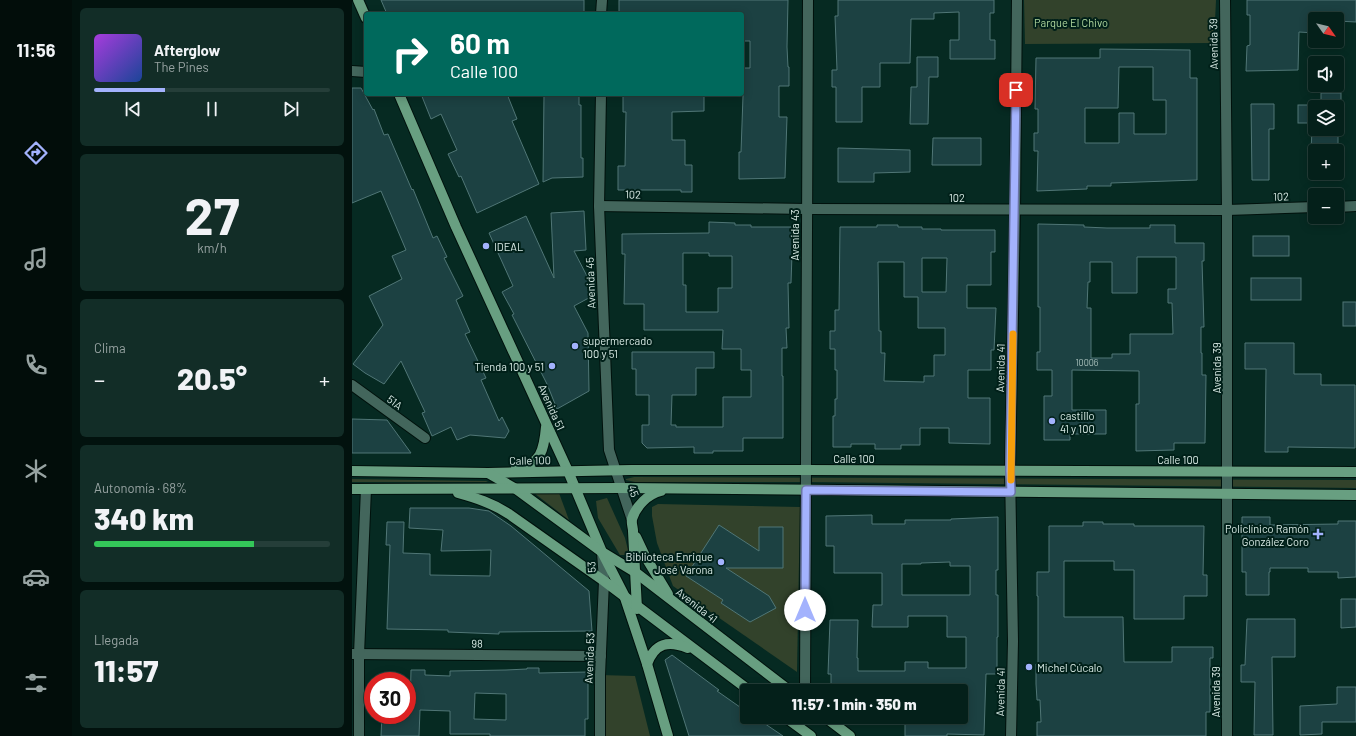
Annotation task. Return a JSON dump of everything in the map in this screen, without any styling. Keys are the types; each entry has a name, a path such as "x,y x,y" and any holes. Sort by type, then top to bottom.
{"main road":[{"path":"358,0 364,14"},
{"name":"Avenida 51","path":"400,96 456,227 568,471 602,552 624,595 647,664 668,736"},
{"path":"488,472 524,467 535,462 543,451 546,425"},
{"name":"Calle 100","path":"352,471 488,472 805,470 1356,472"},
{"name":"Avenida 41","path":"488,472 516,489 602,552 635,572 781,684"},
{"path":"352,489 620,488 668,490 1356,495"},
{"path":"442,489 478,498 495,505 624,595 636,606 740,684"},
{"path":"647,664 636,606 632,520 636,510 649,496 655,492 668,490"},
{"path":"633,531 651,568 667,593 678,605"},
{"path":"647,664 651,653 657,648 666,644 680,644 694,650"},
{"path":"795,724 811,736"},
{"path":"834,724 850,736"}],"street":[{"path":"602,0 602,12"},
{"name":"Avenida 43","path":"806,490 808,0"},
{"name":"Avenida 41","path":"1011,736 1013,641 1010,471 1017,0"},
{"name":"Avenida 39","path":"1225,0 1228,471 1227,736"},
{"path":"352,72 364,72"},
{"name":"Avenida 45","path":"601,96 599,206 609,450 614,471"},
{"name":"102","path":"599,206 806,209 1227,210 1308,207"},
{"path":"1344,207 1356,206"},
{"name":"51A","path":"352,385 425,438"},
{"name":"45","path":"614,471 632,520"},
{"path":"359,736 356,654 366,490"},
{"path":"805,684 806,490"},
{"name":"53","path":"602,552 604,581"},
{"name":"Avenida 53","path":"600,736 604,581"},
{"name":"98","path":"356,654 601,656"}],"green space":[{"name":"Parque El Chivo","path":"1024,0 1216,0 1214,43 1025,44"},
{"path":"634,477 1356,480 1356,488 806,482 635,482 626,480"},
{"path":"352,479 486,481 488,482 352,482"},
{"path":"534,493 559,493 569,520"},
{"path":"607,498 625,538 628,550 625,555 620,555 598,518 596,501"},
{"path":"658,504 800,507 797,672 673,586 657,543 652,516 652,507"},
{"path":"600,675 635,676 650,736 600,736"}],"building":[{"path":"381,0 584,0 584,12 386,12"},
{"path":"619,0 788,0 787,47 789,86 779,86 779,117 787,117 785,178 739,179 739,152 741,152 744,96 744,68 750,68 750,41 744,41 744,12 619,12"},
{"path":"838,0 994,0 994,13 990,13 990,40 995,40 995,59 950,59 950,40 959,40 959,12 934,13 934,19 911,19 910,63 880,63 880,87 862,87 862,122 836,122 836,87 832,87 832,70 837,70 835,16 838,16"},
{"path":"1247,0 1356,0 1356,22 1344,21 1344,12 1308,12 1308,33 1299,32 1298,70 1246,71 1247,46 1250,45 1250,15 1247,15"},
{"path":"1100,49 1190,50 1190,78 1197,78 1197,180 1111,183 1111,186 1087,186 1087,189 1037,191 1038,151 1034,151 1034,133 1038,133 1038,109 1035,109 1036,58 1100,58","holes":["1119,67 1153,67 1153,100 1166,100 1166,134 1134,134 1134,113 1119,113 1119,143 1085,143 1085,108 1118,108"]},
{"path":"917,57 938,57 938,77 929,77 928,124 910,124 911,87 917,87"},
{"path":"352,88 361,88 364,96 373,110 374,109 384,135 388,134 433,238 437,236 447,257 444,258 463,296 456,300 470,332 465,334 486,378 481,380 499,421 502,417 509,431 505,438 470,435 457,440 451,427 432,436 422,413 425,412 401,361 384,384 353,364 383,325 369,296 402,279 392,256 406,250 381,191 352,203"},
{"path":"1321,93 1341,93 1341,100 1321,100"},
{"path":"422,96 508,96 517,119 512,121 539,184 477,213 461,176 459,177 448,154 457,150 441,114 431,119"},
{"path":"544,96 579,96 579,105 581,105 581,158 583,158 583,177 552,178 543,182"},
{"path":"623,96 704,96 704,111 672,112 672,140 685,140 685,165 692,165 692,192 681,192 681,190 618,190 618,166 625,166 626,112 623,112"},
{"path":"1251,104 1274,104 1274,129 1269,129 1269,180 1252,180"},
{"path":"1298,105 1308,105 1308,123 1298,123"},
{"path":"1312,136 1338,136 1338,144 1311,144"},
{"path":"933,138 981,138 981,165 932,165"},
{"path":"838,148 910,150 910,172 874,173 874,182 838,182"},
{"path":"584,211 586,250 574,251 588,278 594,276 596,294 574,306 588,333 589,391 557,409 547,384 502,292 513,286 489,233 526,216 554,278 551,213"},
{"path":"709,222 735,223 735,225 751,225 751,227 795,227 795,254 792,254 791,283 788,283 789,328 786,328 787,348 782,348 783,438 743,438 743,451 713,451 713,453 694,453 694,447 647,448 642,443 642,425 649,425 649,395 636,395 636,369 632,369 632,352 714,352 714,368 696,368 696,395 672,395 671,425 676,425 676,427 723,427 723,397 751,397 751,370 741,370 741,349 722,349 723,330 644,330 644,304 624,304 625,254 622,254 622,234 709,233","holes":["683,253 709,253 709,256 732,256 732,288 718,288 718,312 686,312 686,285 683,285"]},
{"path":"1038,224 1084,225 1084,227 1107,228 1150,228 1150,225 1175,225 1175,243 1204,243 1204,261 1202,261 1204,327 1201,327 1201,353 1202,375 1206,375 1205,443 1174,443 1174,450 1136,451 1136,404 1139,404 1139,371 1072,370 1072,410 1106,410 1106,434 1070,434 1070,440 1044,440 1044,396 1052,396 1052,370 1037,370 1037,352 1040,352 1040,307 1038,307","holes":["1137,257 1176,257 1176,289 1168,289 1168,303 1172,303 1173,334 1130,334 1130,354 1112,354 1112,358 1091,358 1091,308 1087,308 1088,282 1090,282 1090,262 1112,262 1112,293 1137,293"]},
{"path":"877,225 898,225 898,227 922,227 922,229 941,230 995,230 995,252 991,252 991,285 967,285 967,308 996,308 994,350 991,350 991,370 968,370 968,398 990,398 990,444 949,443 949,428 920,428 920,445 901,445 901,449 875,449 875,444 851,444 851,447 833,447 833,416 835,416 835,399 837,399 837,370 835,370 835,349 830,349 830,331 835,331 835,310 839,310 840,227 877,227","holes":["922,258 947,258 946,292 922,292","878,262 904,262 904,297 918,297 918,328 945,328 945,355 934,355 934,376 924,376 924,382 884,381 885,353 881,353 881,331 879,331"]},
{"path":"1253,236 1289,236 1289,256 1253,256"},
{"path":"1251,278 1301,278 1301,300 1251,300"},
{"path":"1343,302 1356,302 1356,326 1343,326"},
{"path":"1245,343 1294,343 1294,374 1321,374 1321,385 1355,385 1355,448 1288,447 1288,452 1265,452 1266,369 1245,369"},
{"path":"352,419 387,420 411,453 352,453"},
{"path":"410,508 469,508 489,511 511,526 589,591 592,631 499,632 499,634 448,632 448,630 387,629 390,545 386,545 387,522 404,522 403,553 430,554 430,575 490,576 491,550 441,551 443,530 409,528"},
{"path":"872,515 872,524 905,524 905,520 951,520 998,517 998,570 996,570 996,595 998,595 997,674 986,674 984,735 947,734 947,736 905,736 905,724 968,724 968,684 831,684 831,674 828,674 830,620 858,620 858,671 905,671 905,662 928,662 928,668 966,668 966,637 947,637 947,616 908,616 908,627 872,627 873,605 882,605 882,573 834,573 834,546 826,546 826,516","holes":["950,562 950,566 970,566 970,595 902,595 902,564"]},
{"path":"1242,517 1270,517 1270,525 1338,524 1338,521 1356,521 1356,577 1338,578 1338,572 1308,572 1308,568 1270,568 1269,595 1246,595 1246,572 1242,572"},
{"path":"1083,522 1103,522 1103,524 1134,524 1134,526 1204,526 1203,575 1207,575 1207,596 1184,596 1184,619 1134,619 1134,570 1114,570 1114,561 1064,561 1064,617 1123,617 1124,662 1172,662 1172,647 1213,647 1213,658 1210,658 1210,712 1206,712 1206,736 1037,736 1037,722 1041,722 1040,700 1037,700 1036,684 1036,664 1038,664 1037,572 1049,572 1049,526 1083,526"},
{"name":"Biblioteca Enrique José Varona","path":"719,525 759,551 759,527 783,527 783,568 726,568 769,596 776,608 750,622 721,603 723,600 686,576"},
{"path":"1341,599 1356,599 1356,627 1341,628"},
{"path":"1247,619 1295,619 1295,657 1272,657 1273,735 1254,735 1255,682 1241,682 1241,665 1245,665"},
{"path":"672,655 719,690 717,691 740,707 740,724 765,724 783,736 689,736 665,660"},
{"path":"539,668 539,673 588,672 588,719 585,719 585,736 490,736 490,734 450,734 450,711 420,710 419,736 381,736 382,724 416,724 416,672 411,672 411,670 425,670 425,675 450,676 450,671","holes":["475,693 506,694 506,720 474,719"]},
{"path":"1337,687 1356,687 1356,722 1322,722 1322,734 1300,735 1300,706 1337,704"}],"slow traffic":[{"path":"1011,480 1010,456 1013,334"}],"place":[{"name":"IDEAL","path":"486,246"},
{"name":"supermercado 100 y 51","path":"575,346"},
{"name":"Tienda 100 y 51","path":"552,366"},
{"name":"castillo 41 y 100","path":"1052,421"},
{"name":"Policlínico Ramón González Coro","path":"1318,534"},
{"name":"Biblioteca Enrique José Varona","path":"721,562"},
{"name":"Michel Cúcalo","path":"1029,667"}],"route":[{"path":"805,610 806,490 1011,492 1010,471 1016,90"}]}
